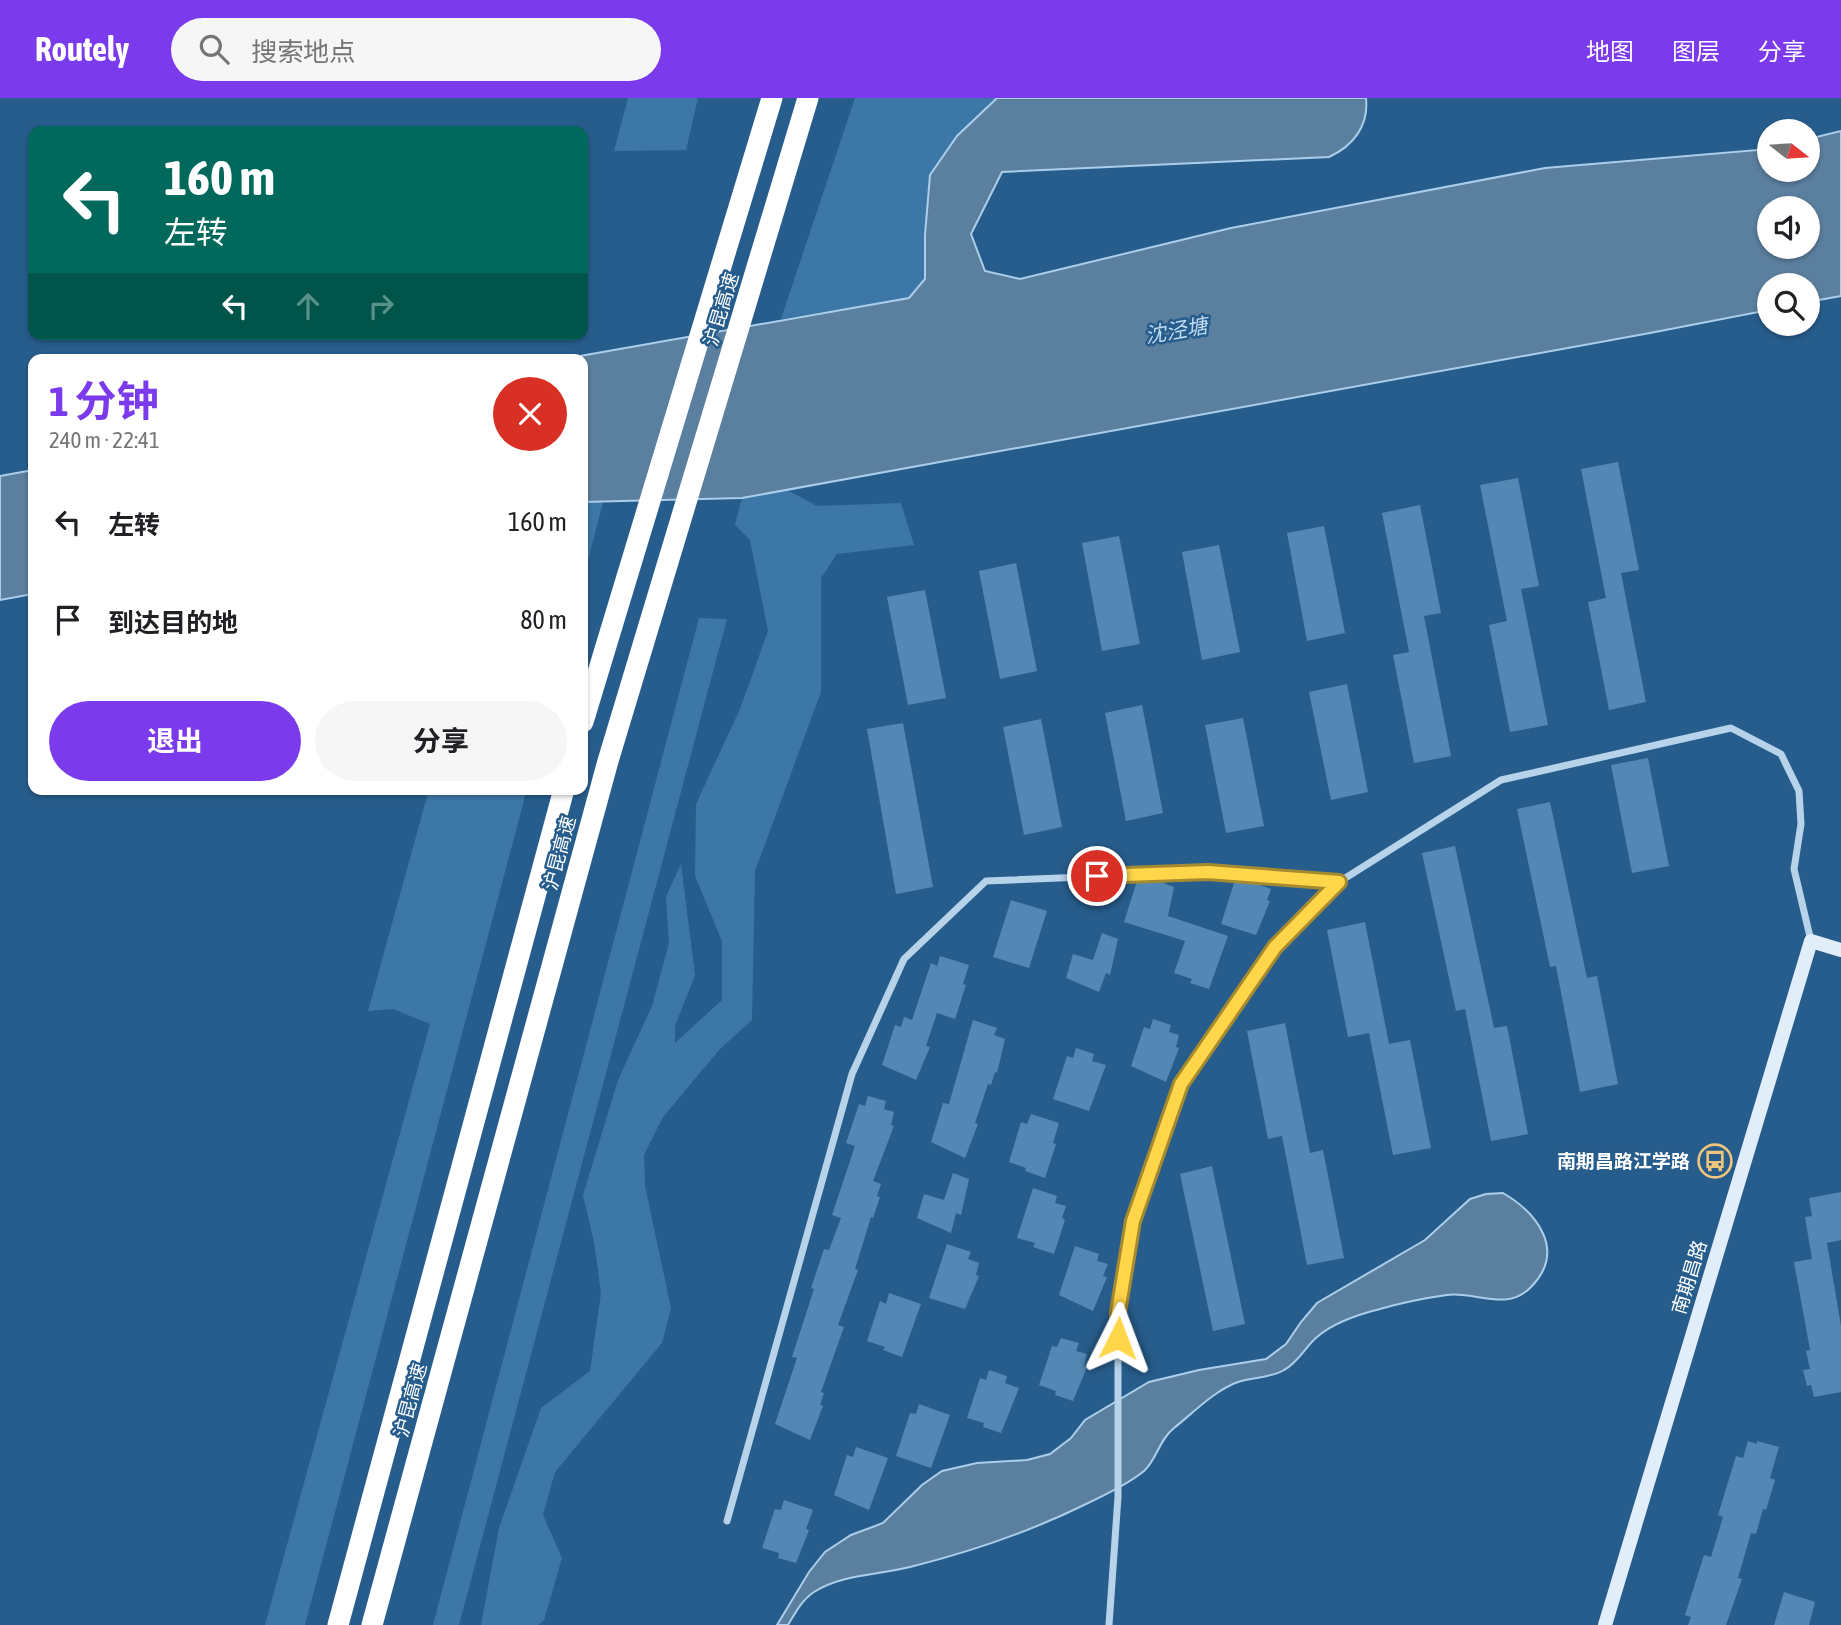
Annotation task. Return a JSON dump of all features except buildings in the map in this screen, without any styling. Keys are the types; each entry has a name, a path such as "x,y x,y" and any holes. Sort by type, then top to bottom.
{"highway":[{"name":"沪昆高速","path":"588,705 772,98"},
{"name":"沪昆高速","path":"372,1625 608,761 808,98"},
{"name":"沪昆高速","path":"338,1625 562,795"}],"main road":[{"path":"1811,941 1841,950"},
{"name":"南期昌路","path":"1605,1625 1811,941"}],"street":[{"path":"1109,1625 1118,1497 1118,1312 1133,1221 1181,1084 1275,947 1339,882 1501,780 1731,728 1781,754 1798,790 1801,824 1794,869 1811,941"},
{"path":"727,1521 852,1074 904,959 986,881 1208,872 1339,882"}],"shaded area":[{"path":"628,98 698,98 686,150 614,151"},
{"path":"855,98 997,98 957,136 925,235 925,279 909,298 781,319"},
{"path":"787,490 817,506 901,503 914,545 837,554 821,578 821,692 755,871 752,1020 720,1049 663,1117 644,1155 645,1186 671,1308 662,1343 555,1472 543,1515 562,1558 544,1620 538,1625 481,1625 499,1528 541,1408 590,1371 601,1293 594,1242 583,1195 618,1080 652,1006 669,943 666,897 681,864 695,975 675,1026 675,1043 722,1000 722,941 695,876 696,804 740,709 768,631 750,540 735,525 742,498"},
{"path":"606,491 588,560 588,494"},
{"path":"699,618 727,619 459,1625 433,1625"},
{"path":"427,795 525,795 305,1625 265,1625 430,1024 393,1009 368,1011"}],"water":[{"name":"沈泾塘","path":"997,98 1366,98 1365,117 1358,134 1345,147 1329,157 1002,172 971,234 985,271 1020,279 1231,228 1545,168 1757,150 1757,182 1820,182 1820,136 1841,131 1841,296 1820,300 1820,273 1757,273 1757,312 742,498 588,502 588,355 909,298 925,279 925,235 930,175 957,136"},
{"path":"28,471 28,595 0,600 0,476"},
{"path":"1503,1193 1527,1211 1543,1234 1547,1246 1547,1259 1542,1272 1522,1294 1502,1300 1458,1295 1439,1296 1372,1311 1339,1323 1317,1337 1294,1363 1284,1370 1238,1382 1213,1396 1169,1433 1144,1471 1116,1489 1021,1533 977,1548 910,1567 849,1578 825,1586 806,1599 788,1625 777,1625 809,1572 825,1552 851,1535 883,1523 922,1485 942,1471 977,1463 1027,1460 1050,1454 1071,1438 1085,1420 1149,1382 1199,1370 1266,1359 1286,1344 1317,1303 1425,1240 1470,1199"}],"place":[{"name":"南期昌路江学路","path":"1715,1161"}],"route":[{"path":"1097,876 1208,872 1339,882 1275,947 1181,1084 1133,1221 1118,1312 1118,1338"}]}
